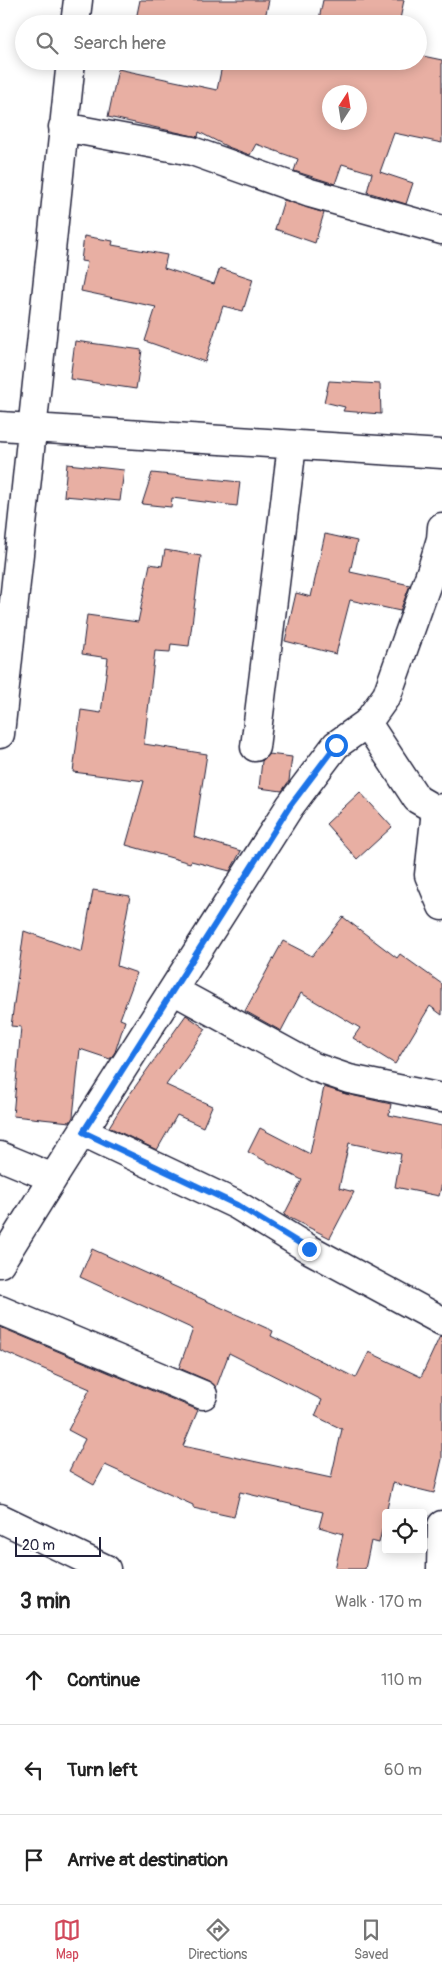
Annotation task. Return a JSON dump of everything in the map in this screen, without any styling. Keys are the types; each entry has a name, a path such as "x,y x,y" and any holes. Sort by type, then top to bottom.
{"street":[{"path":"76,15 78,0"},
{"path":"0,734 70,70"},
{"path":"63,127 192,150 310,193 442,230"},
{"path":"0,426 442,454"},
{"path":"255,748 292,444"},
{"path":"0,1263 290,806 336,745 367,723 387,695 442,535"},
{"path":"367,723 417,799 439,809 429,875 442,906"},
{"path":"173,990 314,1066 349,1079 442,1098"},
{"path":"83,1132 237,1205 309,1249 442,1321"},
{"path":"0,1156 53,1178"},
{"path":"0,1310 203,1395"},
{"path":"0,1518 106,1569"},
{"path":"440,1569 442,1524"}],"building":[{"path":"140,0 269,0 266,15 137,15"},
{"path":"323,0 404,0 401,15 320,15"},
{"path":"427,57 442,60 442,143 394,133 380,172 413,183 406,204 367,192 372,173 342,164 335,184 294,171 298,159 256,144 250,155 228,147 199,132 198,137 108,117 118,70 217,90 221,70 427,70"},
{"path":"284,200 324,213 315,243 275,229"},
{"path":"84,236 113,241 112,245 167,255 164,268 214,284 220,268 253,279 243,311 223,306 205,362 145,341 156,307 81,291 87,262 81,261"},
{"path":"75,341 142,350 136,389 70,379"},
{"path":"329,381 380,384 381,414 343,411 345,407 324,402"},
{"path":"67,464 124,470 120,501 64,496"},
{"path":"152,473 240,482 237,506 172,498 171,507 142,504"},
{"path":"325,534 357,541 350,572 410,585 400,611 350,600 336,654 285,641 296,593 311,597"},
{"path":"165,550 201,556 189,646 171,644 170,652 155,651 144,744 207,754 194,837 241,851 230,871 191,861 190,863 126,845 144,781 73,772 81,710 101,713 108,658 82,654 87,615 138,622 150,564 162,566"},
{"path":"269,754 292,757 289,781 282,791 259,788 262,761"},
{"path":"360,792 392,827 357,859 326,824"},
{"path":"93,890 130,896 117,966 137,973 120,1019 125,1021 115,1052 110,1059 80,1049 73,1117 70,1122 13,1116 21,1027 11,1026 24,931 82,952"},
{"path":"343,917 397,958 400,954 442,984 442,1015 430,1006 395,1064 353,1038 360,1028 301,993 281,1031 245,1011 283,941 312,956"},
{"path":"186,1015 206,1029 166,1085 212,1106 203,1127 177,1115 157,1150 109,1127 125,1101"},
{"path":"324,1087 391,1104 389,1115 442,1126 442,1183 439,1196 395,1187 401,1154 349,1143 339,1188 354,1192 330,1238 284,1215 302,1180 248,1152 260,1128 310,1154"},
{"path":"92,1249 273,1331 271,1336 356,1378 369,1352 421,1377 440,1336 442,1337 442,1459 434,1493 393,1483 387,1509 382,1509 382,1530 379,1543 371,1541 365,1569 335,1569 343,1534 319,1527 323,1512 240,1492 234,1517 193,1508 193,1505 105,1465 94,1485 69,1471 85,1439 68,1430 90,1389 0,1350 0,1327 198,1410 183,1446 331,1478 342,1429 315,1416 322,1400 229,1353 216,1388 209,1381 179,1368 193,1329 80,1277"}],"route":[{"path":"309,1249 237,1205 83,1132 290,806 336,745"}]}
